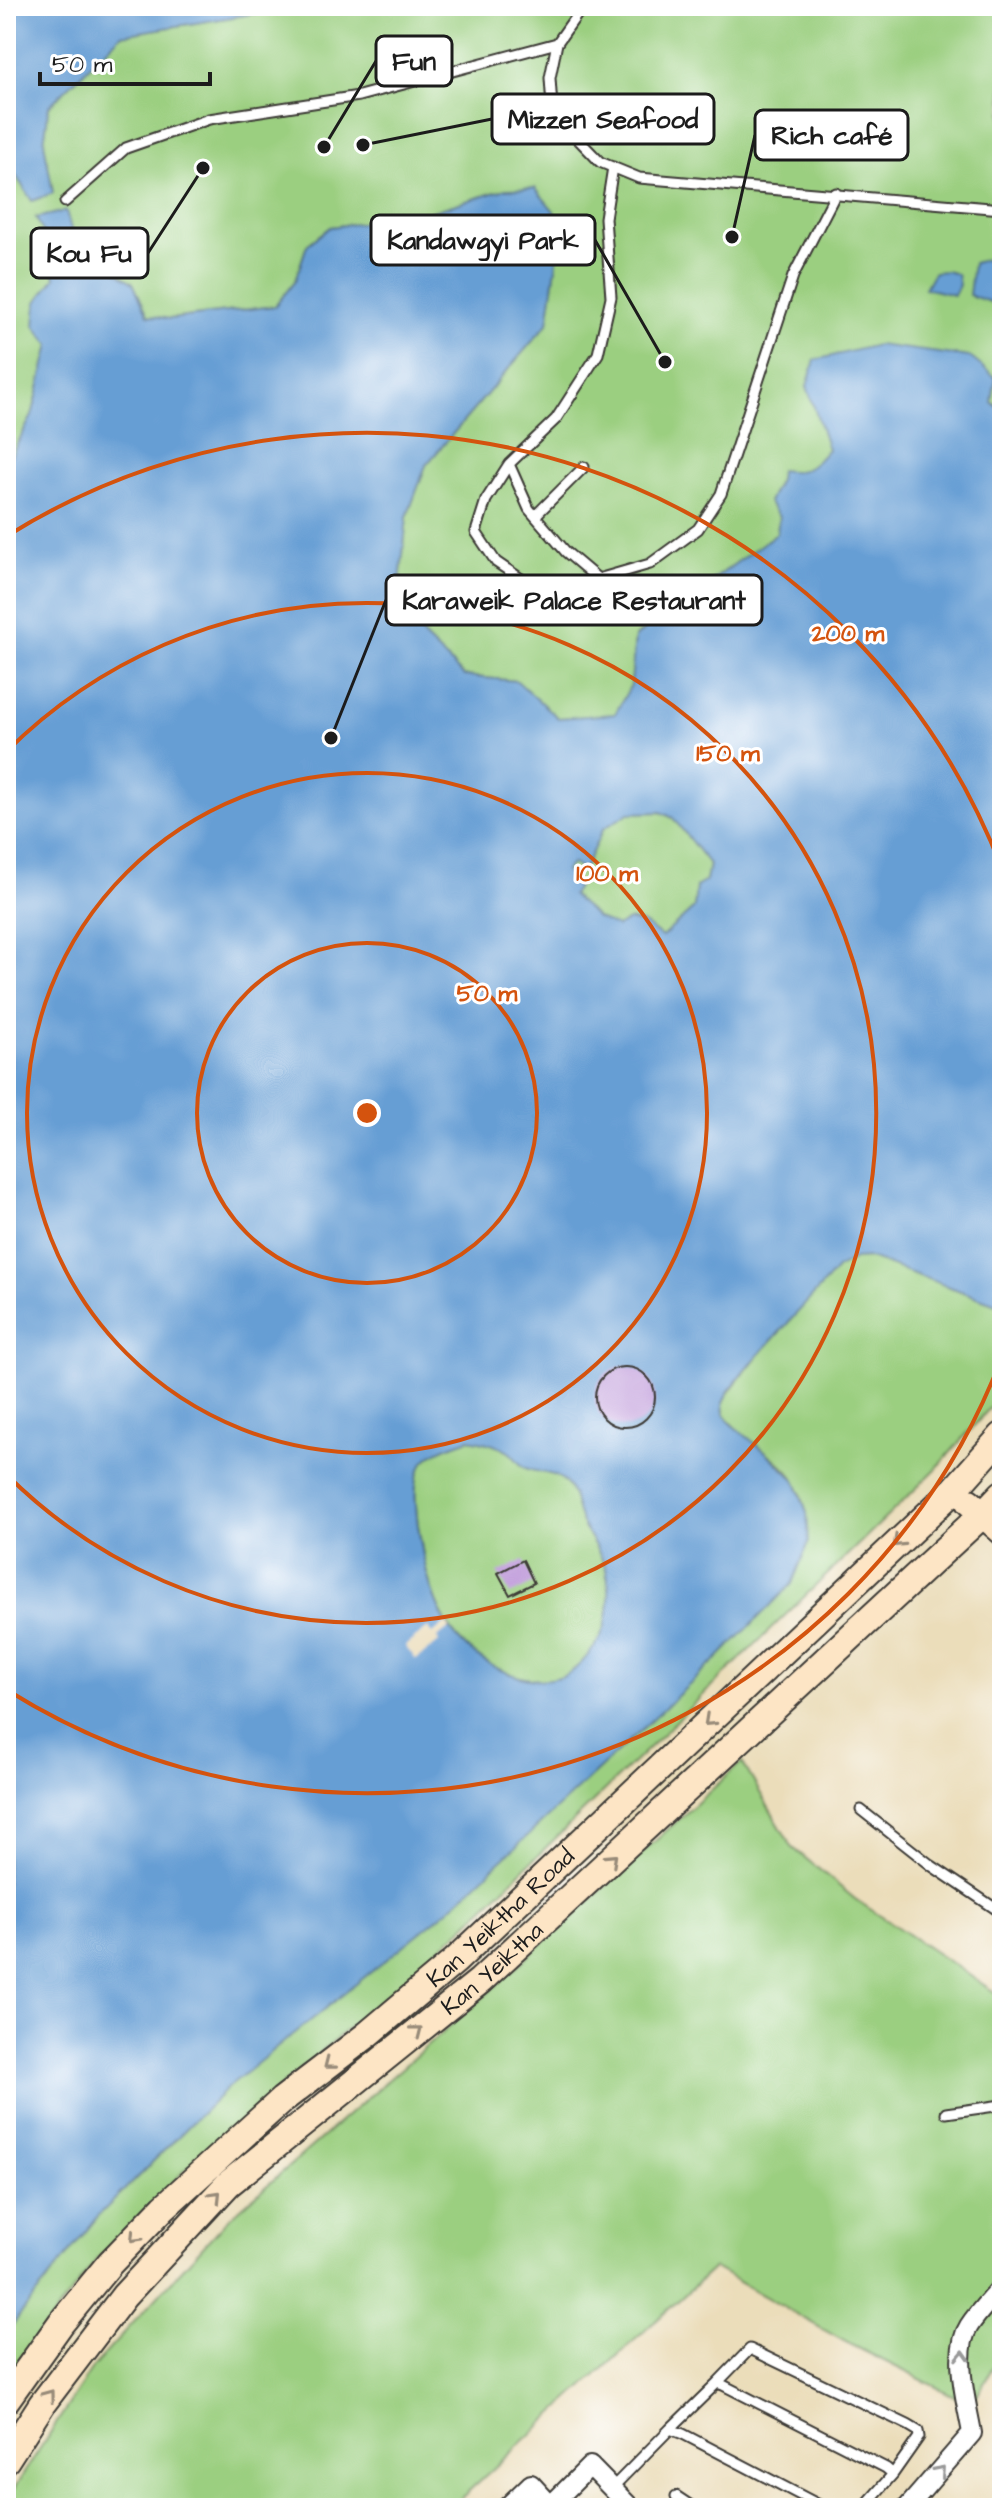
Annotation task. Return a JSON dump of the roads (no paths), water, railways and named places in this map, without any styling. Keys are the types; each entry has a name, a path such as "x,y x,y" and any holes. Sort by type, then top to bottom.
{"main road":[{"name":"Kan Yeiktha Road","path":"6,2400 61,2323 110,2263 164,2207 282,2100 367,2035 455,1961 955,1489 1002,1436"},
{"path":"955,1489 992,1523"},
{"name":"Kan Yeiktha","path":"6,2460 42,2404 124,2296 228,2184 480,1981 992,1523 1002,1494"}],"street":[{"path":"907,2508 972,2433 961,2350 967,2328 1002,2286"},
{"path":"506,2508 531,2484 552,2507 590,2466 631,2508"}],"lane":[{"path":"583,6 557,43 550,78 552,107 600,162 639,178 1002,209"},
{"path":"65,202 126,148 209,119 359,96 557,43"},
{"path":"613,167 605,218 611,297 598,354 556,419 509,464 486,500 476,532 496,562 530,585 556,588 650,564 698,529 721,494 793,276 836,193"},
{"path":"509,464 529,509 566,552 598,579"},
{"path":"535,516 584,467"},
{"path":"861,1810 932,1866 1002,1913"},
{"path":"946,2113 1002,2105"},
{"path":"612,2488 750,2349 918,2431 919,2437 893,2474 863,2508"},
{"path":"717,2383 893,2474"},
{"path":"670,2429 825,2508"},
{"path":"676,2496 694,2508"}],"water":[{"path":"6,6 302,6 121,35 49,106 44,142 53,193 32,201 6,160"},
{"path":"535,188 554,211 561,233 548,323 426,465 407,517 400,582 409,595 410,616 423,636 464,676 517,681 558,718 615,714 631,685 635,637 777,533 779,517 768,502 779,480 780,470 808,468 828,449 807,386 815,360 877,345 970,357 996,378 992,402 1002,411 1002,1306 870,1258 854,1259 838,1268 745,1370 723,1403 724,1414 731,1424 796,1481 807,1513 809,1542 792,1584 718,1658 448,1910 228,2087 98,2216 6,2333 6,465 32,416 50,345 35,326 37,302 55,278 50,245 36,218 66,211 74,240 133,283 148,315 170,319 275,306 295,281 307,245 330,227 420,215 506,189","holes":["661,812 673,818 709,864 706,881 696,887 694,908 662,937 644,924 629,920 617,927 597,918 572,895 579,884 565,871 572,863 583,871 603,829 629,813","469,1439 499,1447 526,1468 556,1476 565,1482 573,1495 581,1521 604,1563 609,1598 601,1637 576,1668 560,1677 528,1679 496,1668 481,1659 456,1637 436,1601 420,1538 417,1478 422,1465 431,1455"]},
{"path":"1002,255 1002,306 969,295 973,263"},
{"path":"934,272 957,274 959,285 954,295 925,288"}],"place":[{"name":"Mizzen Seafood","path":"363,145"},
{"name":"Fun","path":"324,147"},
{"name":"Kou Fu","path":"203,168"},
{"name":"Rich café","path":"732,237"},
{"name":"Kandawgyi Park","path":"665,362"},
{"name":"Karaweik Palace Restaurant","path":"331,738"}]}
